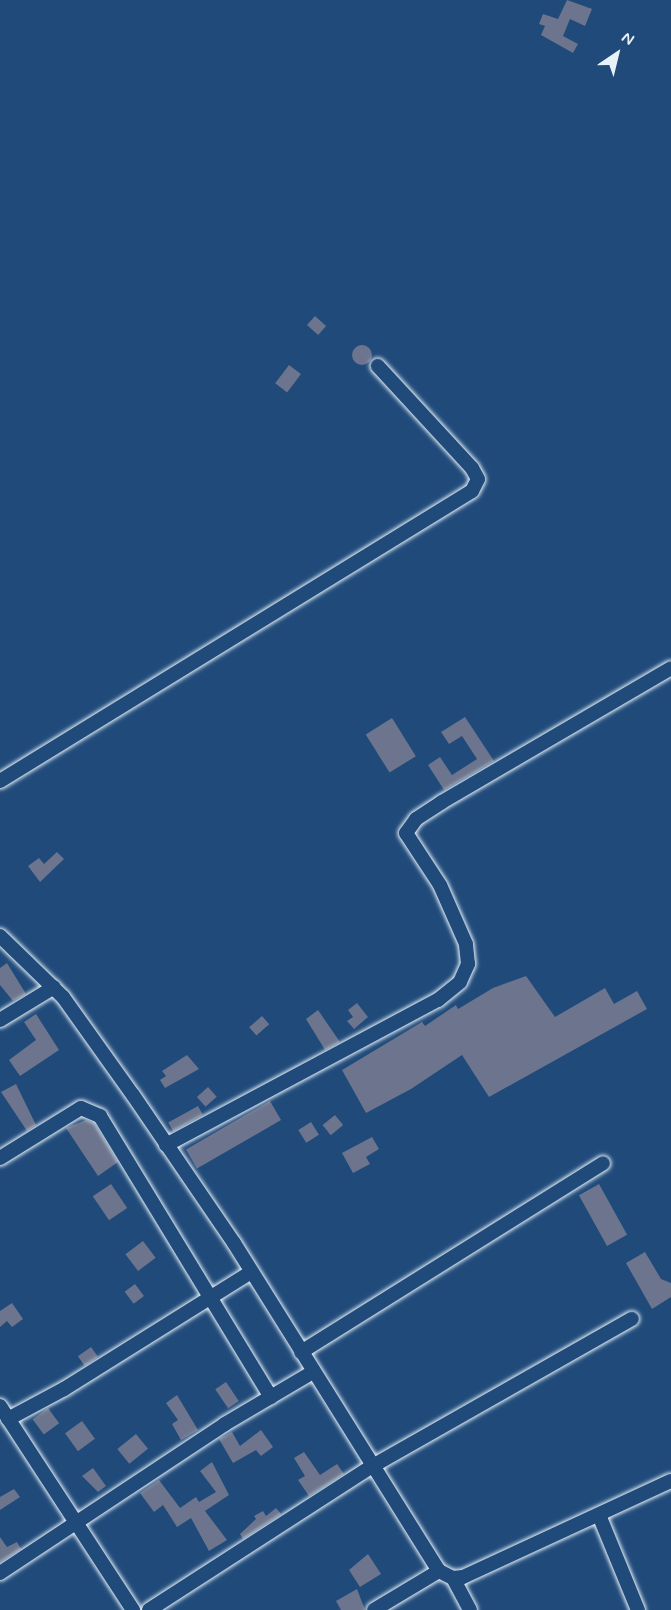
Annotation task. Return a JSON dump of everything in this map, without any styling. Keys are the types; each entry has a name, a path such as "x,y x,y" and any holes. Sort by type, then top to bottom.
{"street":[{"path":"0,781 472,491 478,479 472,468 378,366"},
{"path":"166,1145 431,1005 460,982 468,964 466,944 440,885 406,833 416,819 442,802 671,668"},
{"path":"0,936 54,987 166,1145 252,1272 371,1467 439,1571 453,1578 470,1610"},
{"path":"0,1020 54,987"},
{"path":"0,1158 81,1108 100,1116 271,1397"},
{"path":"301,1352 603,1164"},
{"path":"8,1419 64,1389 252,1272"},
{"path":"149,1610 371,1467 632,1319"},
{"path":"0,1573 77,1526 271,1397 313,1372"},
{"path":"0,1406 133,1610"},
{"path":"453,1578 671,1481"},
{"path":"599,1515 638,1610"},
{"path":"374,1610 439,1571"}],"building":[{"path":"567,0 592,9 585,26 570,19 563,36 578,44 573,53 541,35 545,26 539,24 543,14 558,19"},
{"path":"315,316 326,326 318,335 307,325"},
{"path":"362,345 369,348 372,355 369,362 362,365 355,362 352,355 355,348"},
{"path":"289,365 301,374 287,392 275,383"},
{"path":"465,717 494,761 444,790 428,765 440,757 452,775 477,759 462,736 449,744 441,732"},
{"path":"392,718 416,756 390,773 366,734"},
{"path":"57,852 64,859 40,882 28,866 39,858 44,864"},
{"path":"7,963 26,994 13,1001 0,985 0,968"},
{"path":"526,976 555,1017 605,988 614,1004 637,991 647,1009 489,1097 462,1055 411,1089 366,1113 342,1070 422,1022 425,1026 456,1005 458,1009 493,988"},
{"path":"357,1003 368,1017 354,1029 347,1021 353,1017 348,1010"},
{"path":"318,1010 340,1042 325,1050 306,1019"},
{"path":"36,1014 59,1050 20,1076 9,1060 36,1040 24,1022"},
{"path":"262,1016 269,1024 256,1035 249,1027"},
{"path":"187,1055 199,1069 165,1088 160,1080 166,1076 162,1071"},
{"path":"16,1084 36,1125 27,1131 1,1092"},
{"path":"208,1087 217,1097 206,1107 197,1097"},
{"path":"270,1101 281,1120 197,1169 186,1150"},
{"path":"198,1106 203,1115 173,1131 168,1122"},
{"path":"335,1115 343,1125 331,1135 323,1125"},
{"path":"86,1120 94,1123 118,1162 98,1176 66,1128"},
{"path":"311,1122 319,1135 306,1143 298,1130"},
{"path":"372,1137 379,1149 366,1157 370,1164 353,1173 342,1153"},
{"path":"111,1184 127,1208 109,1220 93,1196"},
{"path":"599,1184 627,1235 607,1246 579,1195"},
{"path":"143,1241 156,1258 138,1271 125,1254"},
{"path":"645,1252 661,1279 671,1283 671,1297 652,1309 626,1263"},
{"path":"135,1284 144,1296 134,1304 125,1292"},
{"path":"12,1303 23,1319 12,1327 7,1321 0,1327 0,1311"},
{"path":"91,1347 98,1357 85,1366 78,1356"},
{"path":"226,1382 239,1401 228,1408 215,1389"},
{"path":"177,1395 198,1430 181,1440 172,1424 178,1420 166,1403"},
{"path":"48,1408 59,1423 44,1435 33,1419"},
{"path":"82,1421 95,1439 78,1451 65,1433"},
{"path":"261,1430 273,1447 261,1456 256,1450 233,1463 219,1439 232,1432 240,1446"},
{"path":"136,1434 148,1449 129,1464 117,1449"},
{"path":"304,1452 320,1475 337,1464 344,1474 309,1496 298,1480 305,1476 294,1458"},
{"path":"212,1462 229,1495 205,1511 227,1540 209,1551 191,1518 177,1527 163,1505 154,1512 140,1493 159,1480 180,1508 196,1497 199,1502 216,1492 200,1471"},
{"path":"93,1468 106,1486 98,1492 82,1476"},
{"path":"14,1489 20,1497 0,1510 0,1497"},
{"path":"276,1508 281,1514 243,1539 240,1534 256,1519 254,1516 263,1511 266,1516"},
{"path":"0,1537 7,1547 17,1542 21,1549 0,1562"},
{"path":"368,1554 381,1574 360,1587 349,1570"},
{"path":"357,1589 365,1610 341,1610 336,1601"}]}
